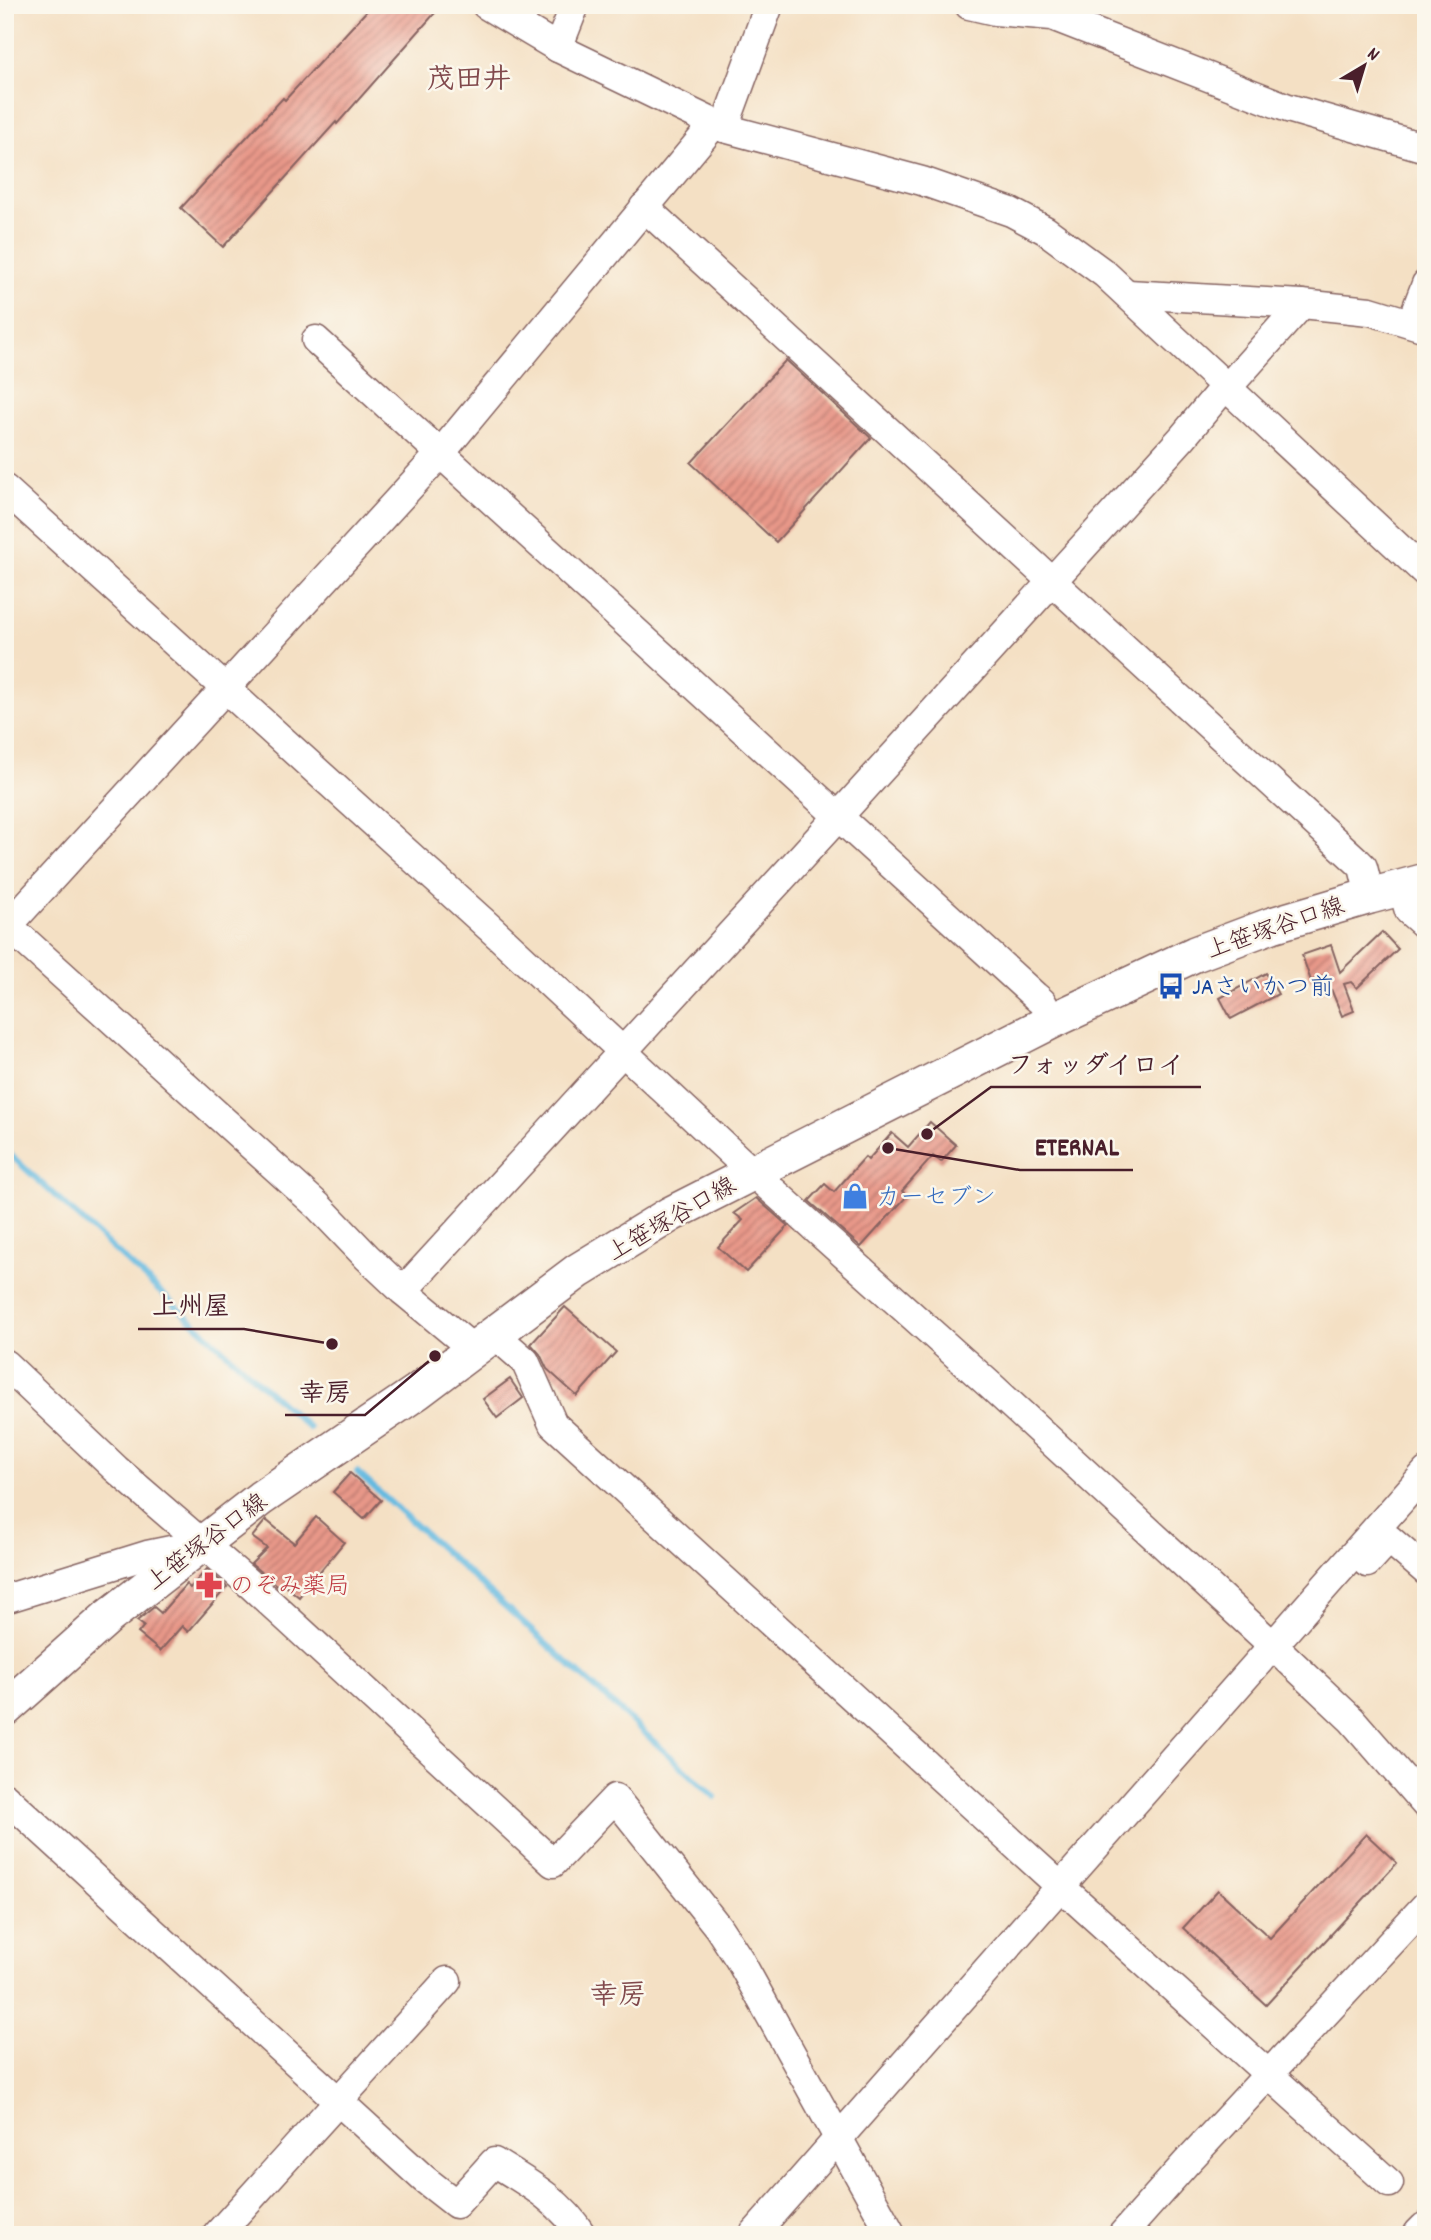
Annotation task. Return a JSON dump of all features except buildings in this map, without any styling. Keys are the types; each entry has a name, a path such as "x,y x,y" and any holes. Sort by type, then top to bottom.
{"main road":[{"name":"上笹塚谷口線","path":"5,1709 108,1617 261,1498 376,1421 578,1271 671,1214 1052,1021 1195,954 1272,925 1399,888"},
{"path":"1421,2235 1426,2230"}],"street":[{"path":"486,5 558,48 719,126 922,181 1028,219 1076,251 1128,294 1426,573"},
{"path":"558,48 575,5"},
{"path":"769,5 719,126 644,207 440,454 6,926 318,1206 403,1291 483,1342 525,1361 553,1424 1389,2182"},
{"path":"969,5 1052,16 1288,108 1426,148"},
{"path":"644,207 1363,867 1399,888 1409,911 1426,926"},
{"path":"1128,294 1302,304 1370,311 1418,325 1426,284"},
{"path":"403,1291 838,817 1302,304"},
{"path":"316,340 1042,1002 1052,1021"},
{"path":"5,489 500,937 752,1172 1279,1650 1352,1720 1426,1805"},
{"path":"5,1364 116,1469 253,1587 553,1863 615,1798 718,1927 739,1959 892,2235"},
{"path":"753,2235 1060,1886 1359,1560 1426,1472"},
{"path":"1359,1560 1389,1539 1426,1571"},
{"path":"5,1600 147,1555 203,1543"},
{"path":"5,1797 424,2179 456,2204 494,2162 566,2211 582,2235"},
{"path":"1122,2235 1426,1905"},
{"path":"217,2235 447,1981"}],"waterway":[{"path":"5,1150 309,1428"},
{"path":"357,1472 715,1797"}],"place":[{"name":"JAさいかつ前","path":"1171,986"},
{"name":"フォッダイロイ","path":"927,1134"},
{"name":"ETERNAL","path":"888,1148"},
{"name":"カーセブン","path":"855,1196"},
{"name":"上州屋","path":"332,1344"},
{"name":"幸房","path":"435,1356"},
{"name":"のぞみ薬局","path":"209,1585"}],"district":[{"name":"茂田井","path":"469,77"},
{"name":"幸房","path":"618,1993"}]}
